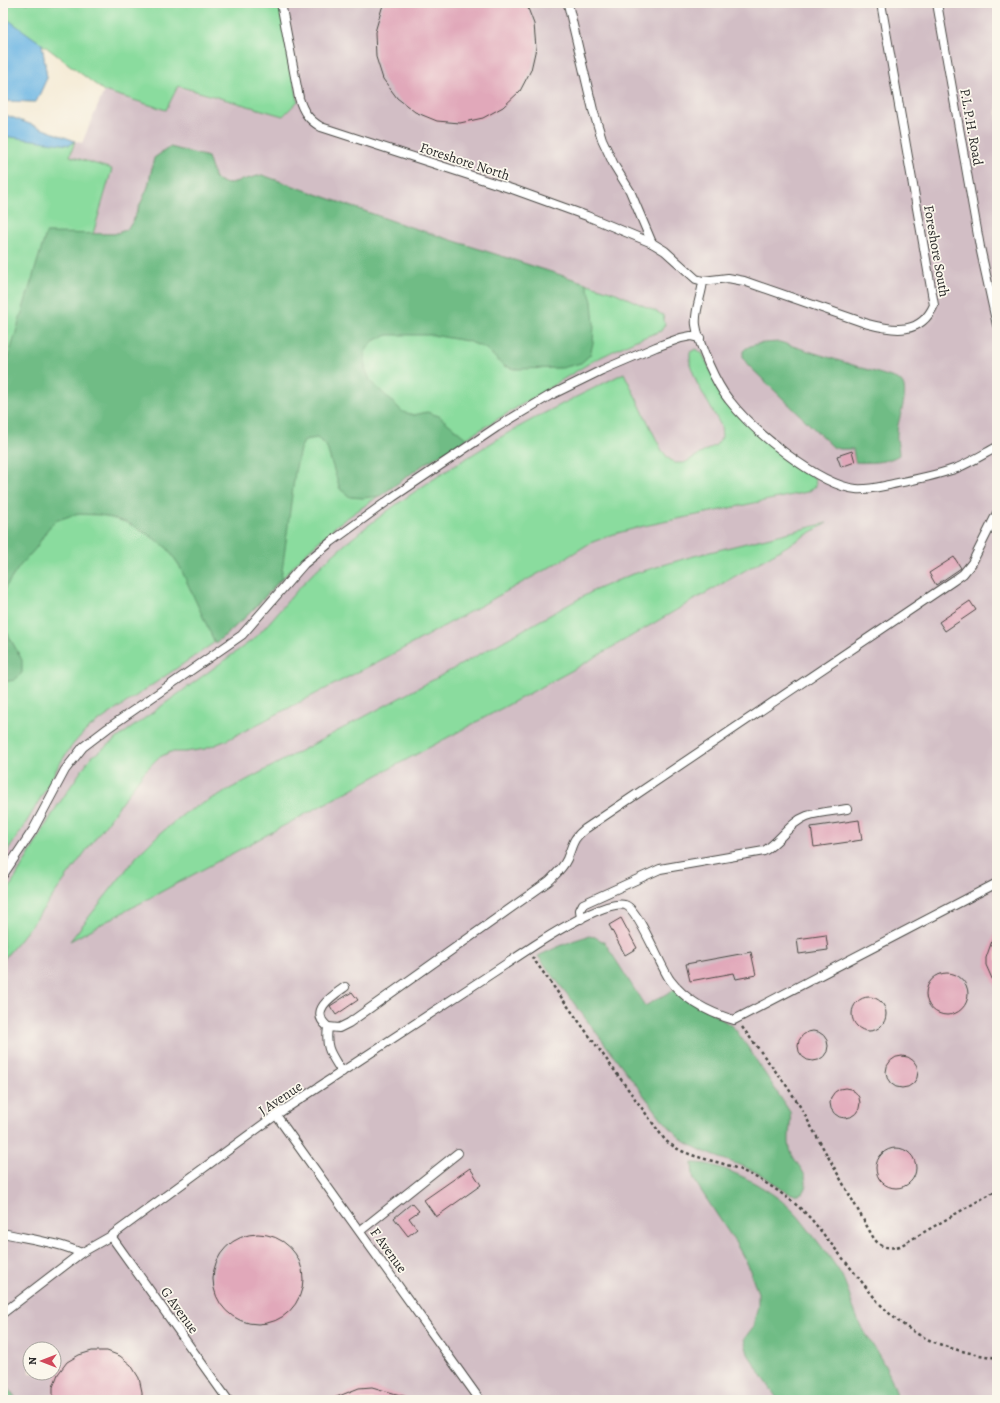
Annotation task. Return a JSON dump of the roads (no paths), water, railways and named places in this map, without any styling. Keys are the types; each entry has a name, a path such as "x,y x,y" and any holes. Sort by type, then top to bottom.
{"lane":[{"name":"Foreshore North","path":"281,3 299,98 307,117 321,128 515,190 587,216 652,243 673,257 696,279 704,281"},
{"name":"Foreshore South","path":"704,281 728,278 750,282 882,328 911,328 930,314 934,305 933,296 881,3"},
{"name":"P.L.P.H. Road","path":"936,3 980,246 997,326"},
{"path":"568,4 593,110 602,139 614,165 630,191 652,243"},
{"path":"704,281 696,324 709,365 721,389 738,410 773,442 799,462 824,478 842,486 859,489 924,477 956,468 997,446"},
{"path":"3,876 33,830 65,770 83,747 242,635 304,564 326,545 393,497 497,427 549,396 602,370 656,347 681,338 691,336 700,338"},
{"path":"345,987 328,1000 321,1010 322,1021 328,1027 339,1028 349,1023 549,881 563,866 574,840 584,829 963,574 972,563 997,513"},
{"path":"581,919 580,910 583,904 660,869 764,851 772,847 798,822 807,816 847,810"},
{"name":"J Avenue","path":"3,1313 81,1253 111,1236 276,1115 527,951 563,928 581,919 609,907 625,905 630,907 639,918 665,972 684,996 734,1020 997,883"},
{"path":"328,1027 327,1044 329,1051 342,1072"},
{"name":"F Avenue","path":"276,1115 480,1400"},
{"path":"360,1232 458,1153"},
{"path":"3,1234 71,1248 81,1253"},
{"name":"G Avenue","path":"111,1236 228,1400"}],"water":[{"path":"3,16 42,44 47,78 36,102 6,101 3,107"},
{"path":"3,114 75,141 70,145 3,136"}]}
